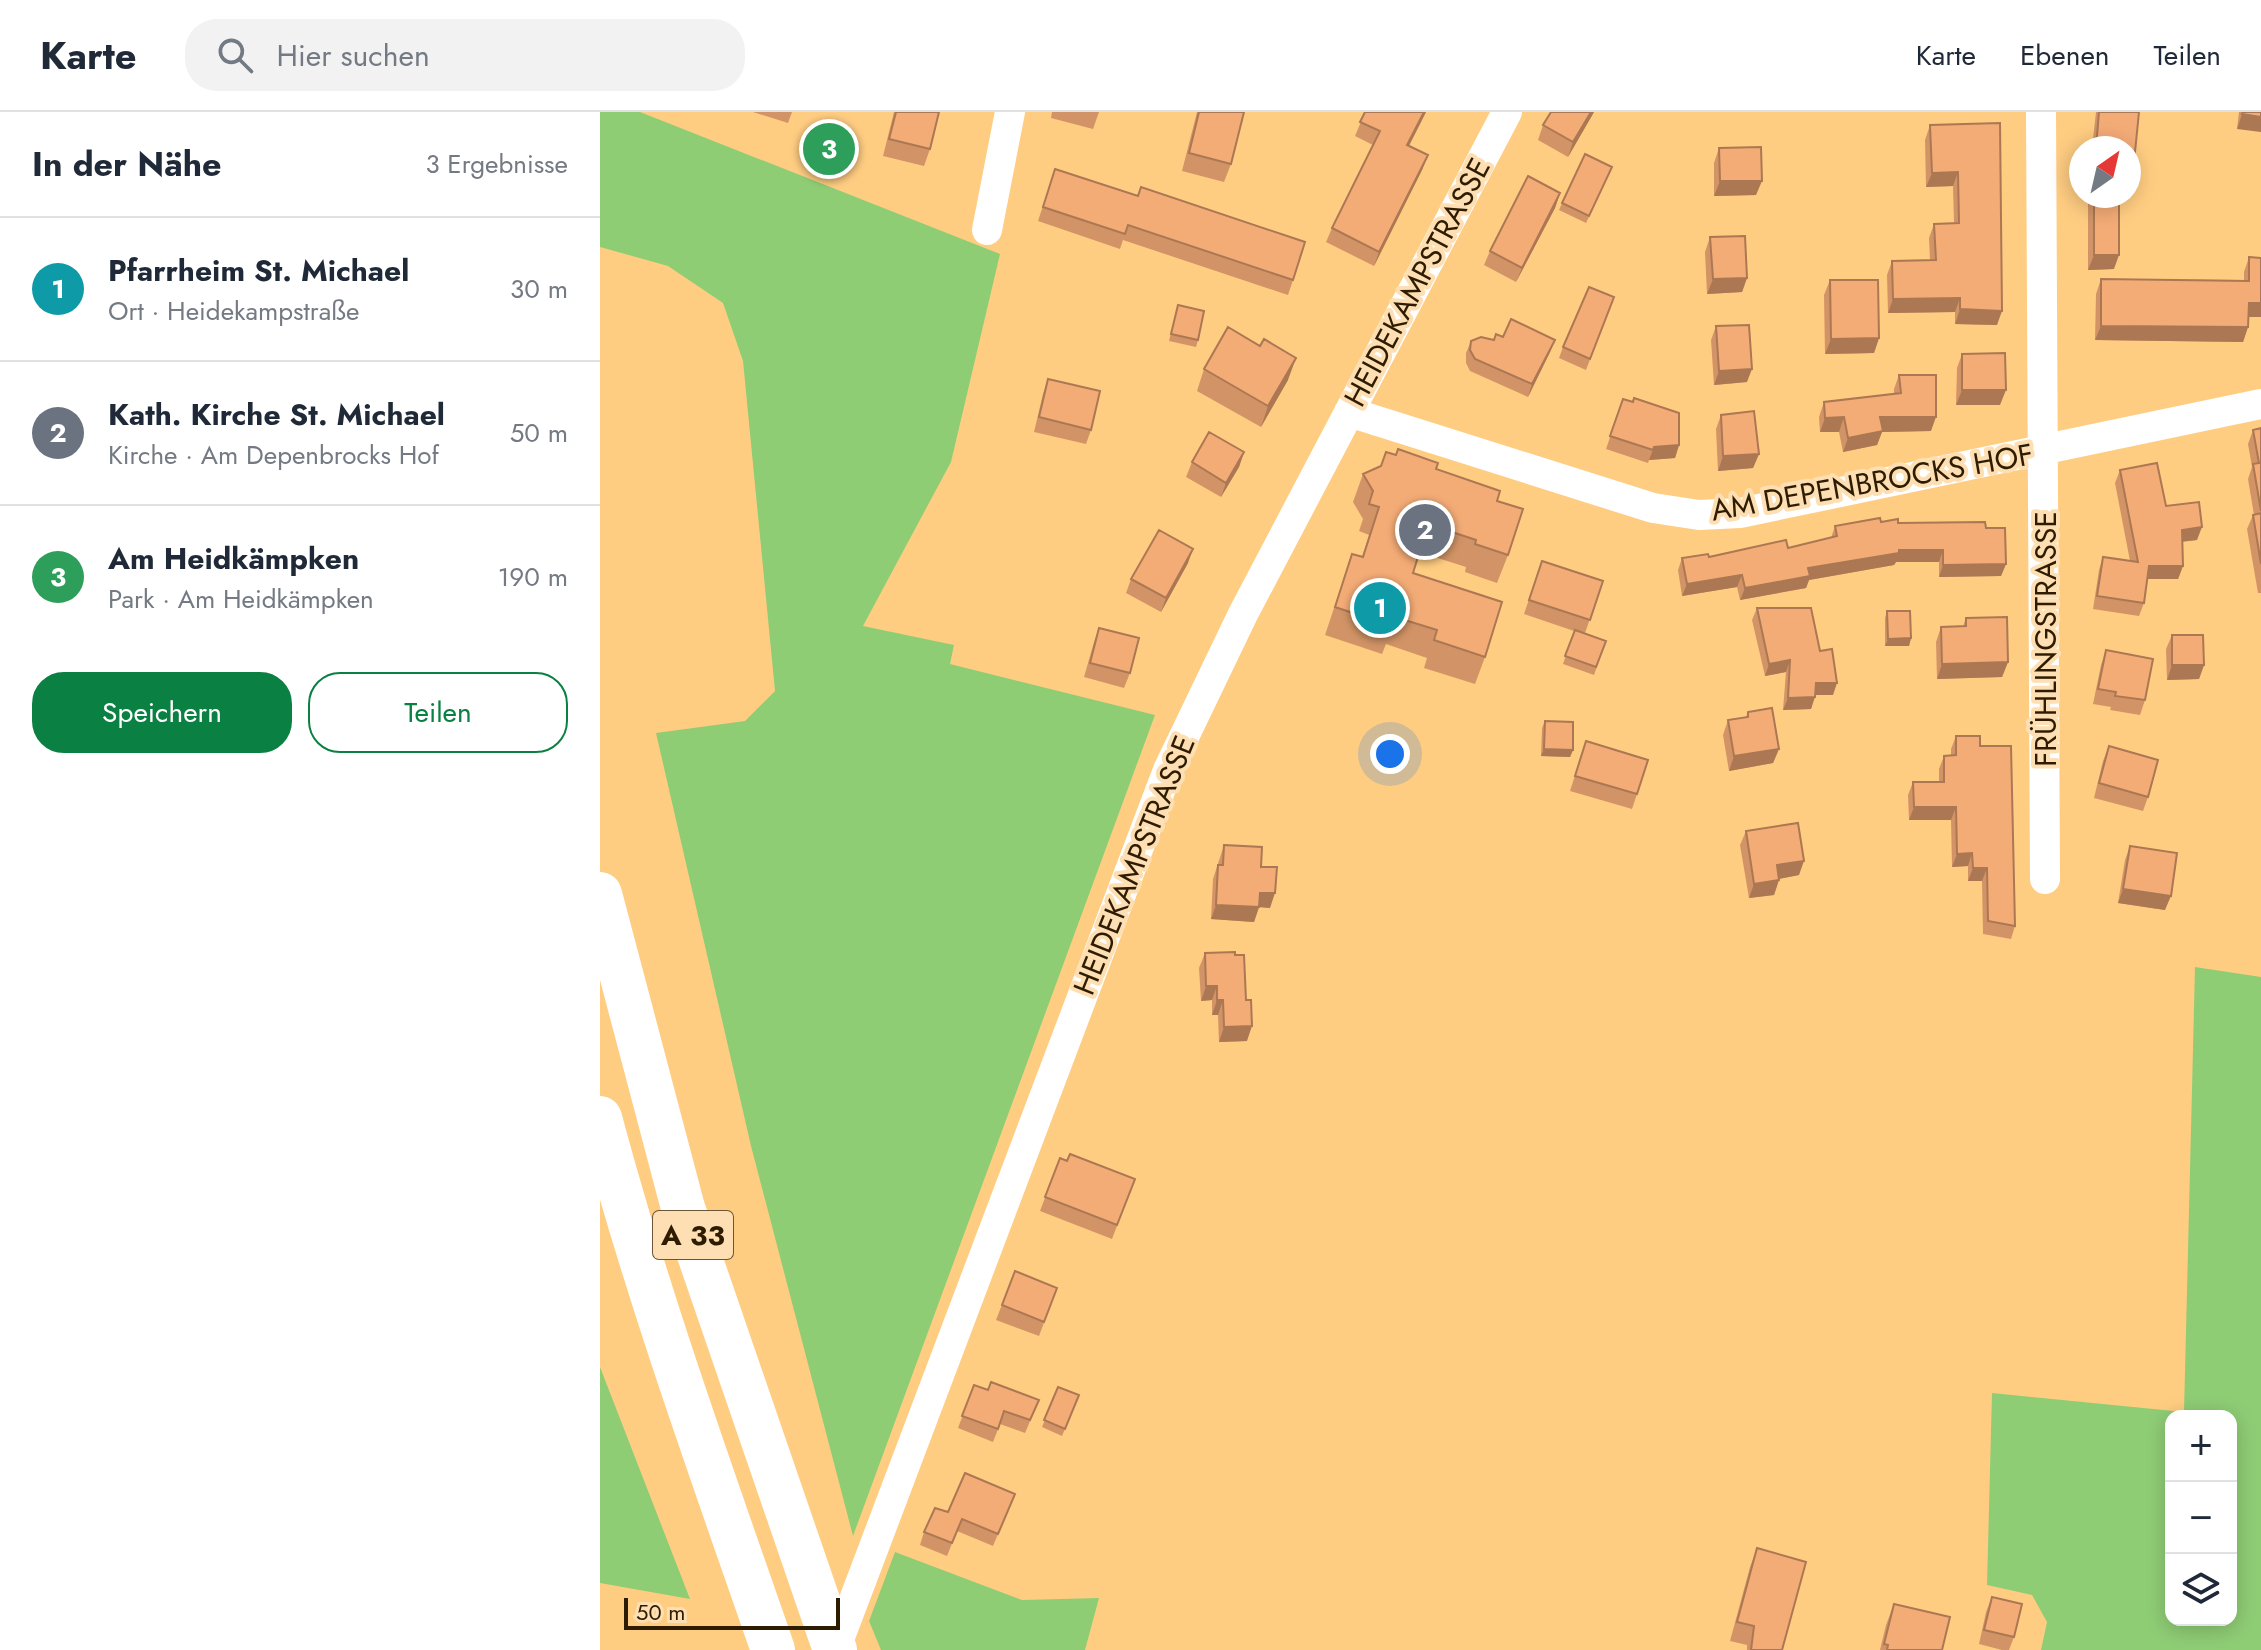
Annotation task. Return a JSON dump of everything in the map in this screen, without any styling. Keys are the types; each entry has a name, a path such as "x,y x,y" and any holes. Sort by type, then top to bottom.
{"highway":[{"name":"A 33","path":"600,894 683,1208 835,1650"},
{"name":"A 33","path":"600,1118 630,1227 773,1650"}],"street":[{"path":"987,230 1010,112"},
{"name":"HEIDEKAMPSTRASSE","path":"835,1650 1168,770 1243,614 1507,112"},
{"name":"FRÜHLINGSTRASSE","path":"2041,112 2045,879"},
{"name":"AM DEPENBROCKS HOF","path":"1349,412 1653,508 1699,515 1740,513 2261,404"}],"green space":[{"path":"600,112 640,112 1000,254 951,462 863,626 954,645 950,664 1155,715 853,1536 751,1146 656,733 745,721 775,691 743,361 723,303 668,266 600,247"},
{"path":"824,124 841,126 850,138 845,161 834,169 822,167 808,151 812,133"},
{"path":"2195,967 2261,977 2261,1650 2041,1650 2047,1622 2032,1595 1987,1585 1992,1393 2165,1410 2165,1626 2237,1626 2237,1410 2184,1410"},
{"path":"600,1367 690,1599 600,1583"},
{"path":"895,1552 1022,1600 1099,1598 1085,1650 881,1650 869,1621"}],"building":[{"path":"896,112 939,112 930,149 889,139"},
{"path":"1199,112 1244,112 1231,164 1189,153"},
{"path":"1365,112 1424,112 1407,145 1428,155 1379,252 1332,228 1380,131 1360,122"},
{"path":"1551,112 1591,112 1573,142 1543,125"},
{"path":"2099,112 2139,112 2137,136 2097,136"},
{"path":"2261,112 2261,117 2242,114"},
{"path":"2000,123 2002,311 1960,309 1960,298 1893,299 1892,261 1936,260 1934,224 1959,223 1958,172 1932,173 1930,125"},
{"path":"1761,147 1762,181 1720,181 1719,148"},
{"path":"1585,154 1612,167 1589,216 1562,203"},
{"path":"1055,169 1138,196 1141,187 1305,242 1293,280 1128,225 1125,234 1043,207"},
{"path":"1528,176 1560,193 1522,268 1490,251"},
{"path":"2094,208 2119,208 2119,255 2094,255"},
{"path":"1745,236 1747,278 1713,279 1710,237"},
{"path":"2249,257 2261,258 2261,303 2249,303 2248,327 2101,326 2101,279 2249,281"},
{"path":"1830,280 1878,280 1879,338 1831,339"},
{"path":"1589,287 1614,297 1590,359 1563,347"},
{"path":"1178,305 1204,311 1198,340 1171,334"},
{"path":"1511,319 1555,340 1532,384 1475,359 1470,350 1471,341 1481,337 1494,340 1496,334 1503,337"},
{"path":"1749,325 1752,369 1719,371 1716,326"},
{"path":"1228,327 1260,346 1264,339 1296,358 1268,406 1204,369"},
{"path":"2005,353 2006,390 1962,390 1962,354"},
{"path":"1899,375 1936,375 1936,417 1880,417 1883,431 1848,438 1844,417 1825,418 1824,402 1901,393"},
{"path":"1048,379 1100,391 1091,430 1039,417"},
{"path":"1634,398 1679,413 1679,445 1654,447 1653,450 1610,436 1623,399 1633,402"},
{"path":"1754,411 1759,454 1723,456 1721,415"},
{"path":"2261,428 2261,511 2253,464 2259,463 2253,430"},
{"path":"1209,432 1244,452 1226,483 1192,462"},
{"path":"1398,449 1438,463 1436,469 1500,491 1497,501 1523,509 1508,555 1475,544 1476,540 1428,524 1413,573 1502,602 1485,657 1434,640 1437,630 1395,617 1392,626 1335,607 1352,554 1363,557 1379,507 1369,504 1373,491 1363,474 1381,466 1386,452 1396,455"},
{"path":"2157,463 2166,506 2199,502 2202,527 2182,530 2183,566 2149,566 2144,603 2097,596 2103,557 2138,562 2120,470"},
{"path":"2261,513 2261,564 2253,515"},
{"path":"1880,518 1881,522 1898,519 1898,523 1985,522 1986,528 2005,528 2006,564 1943,565 1943,550 1899,550 1899,553 1808,568 1810,576 1745,588 1742,575 1687,584 1682,558 1708,554 1709,557 1786,540 1788,548 1837,536 1835,526"},
{"path":"1159,530 1193,549 1166,598 1131,579"},
{"path":"1542,561 1603,581 1590,620 1529,600"},
{"path":"1757,608 1811,608 1820,651 1832,649 1837,683 1816,683 1815,697 1788,698 1790,660 1769,664"},
{"path":"1887,611 1910,611 1911,638 1888,639"},
{"path":"2007,617 2008,662 1942,664 1941,627 1966,626 1966,618"},
{"path":"1099,628 1139,638 1130,673 1090,663"},
{"path":"1575,630 1606,641 1596,667 1565,656"},
{"path":"2172,635 2203,635 2204,665 2172,665"},
{"path":"2106,650 2153,659 2145,700 2115,696 2116,692 2098,689"},
{"path":"1772,708 1779,749 1734,756 1728,720 1748,717 1748,712"},
{"path":"1545,721 1573,722 1573,750 1544,749"},
{"path":"1956,736 1980,736 1980,746 2011,746 2015,926 1988,921 1987,868 1973,868 1972,853 1957,854 1956,807 1914,807 1913,782 1944,782 1944,756 1956,755"},
{"path":"1586,741 1648,760 1637,794 1575,776"},
{"path":"2109,746 2158,760 2148,797 2099,783"},
{"path":"1798,823 1804,861 1777,865 1779,880 1754,884 1746,831"},
{"path":"1224,845 1262,847 1261,867 1277,867 1275,893 1260,893 1259,907 1216,905 1218,865 1223,865"},
{"path":"2130,846 2177,853 2171,896 2123,889"},
{"path":"1235,952 1235,955 1244,955 1246,1000 1251,1000 1252,1026 1224,1027 1223,1000 1217,1000 1217,986 1206,986 1205,953"},
{"path":"1070,1154 1135,1179 1117,1225 1045,1197 1060,1158 1067,1161"},
{"path":"1015,1271 1057,1288 1044,1322 1002,1305"},
{"path":"991,1382 1039,1400 1030,1420 1004,1411 998,1429 962,1416 974,1385 988,1390"},
{"path":"1058,1387 1079,1395 1065,1429 1044,1420"},
{"path":"965,1473 1015,1494 998,1534 962,1519 952,1543 924,1532 935,1508 948,1512"},
{"path":"1757,1548 1806,1562 1782,1650 1751,1650 1754,1626 1737,1622"},
{"path":"1992,1597 2022,1604 2014,1637 1984,1630"},
{"path":"1894,1604 1950,1617 1942,1650 1887,1650 1888,1645 1884,1644"}],"place":[{"name":"Am Heidkämpken","path":"829,149"},
{"name":"Kath. Kirche St. Michael","path":"1425,530"},
{"name":"Pfarrheim St. Michael","path":"1380,608"}]}
